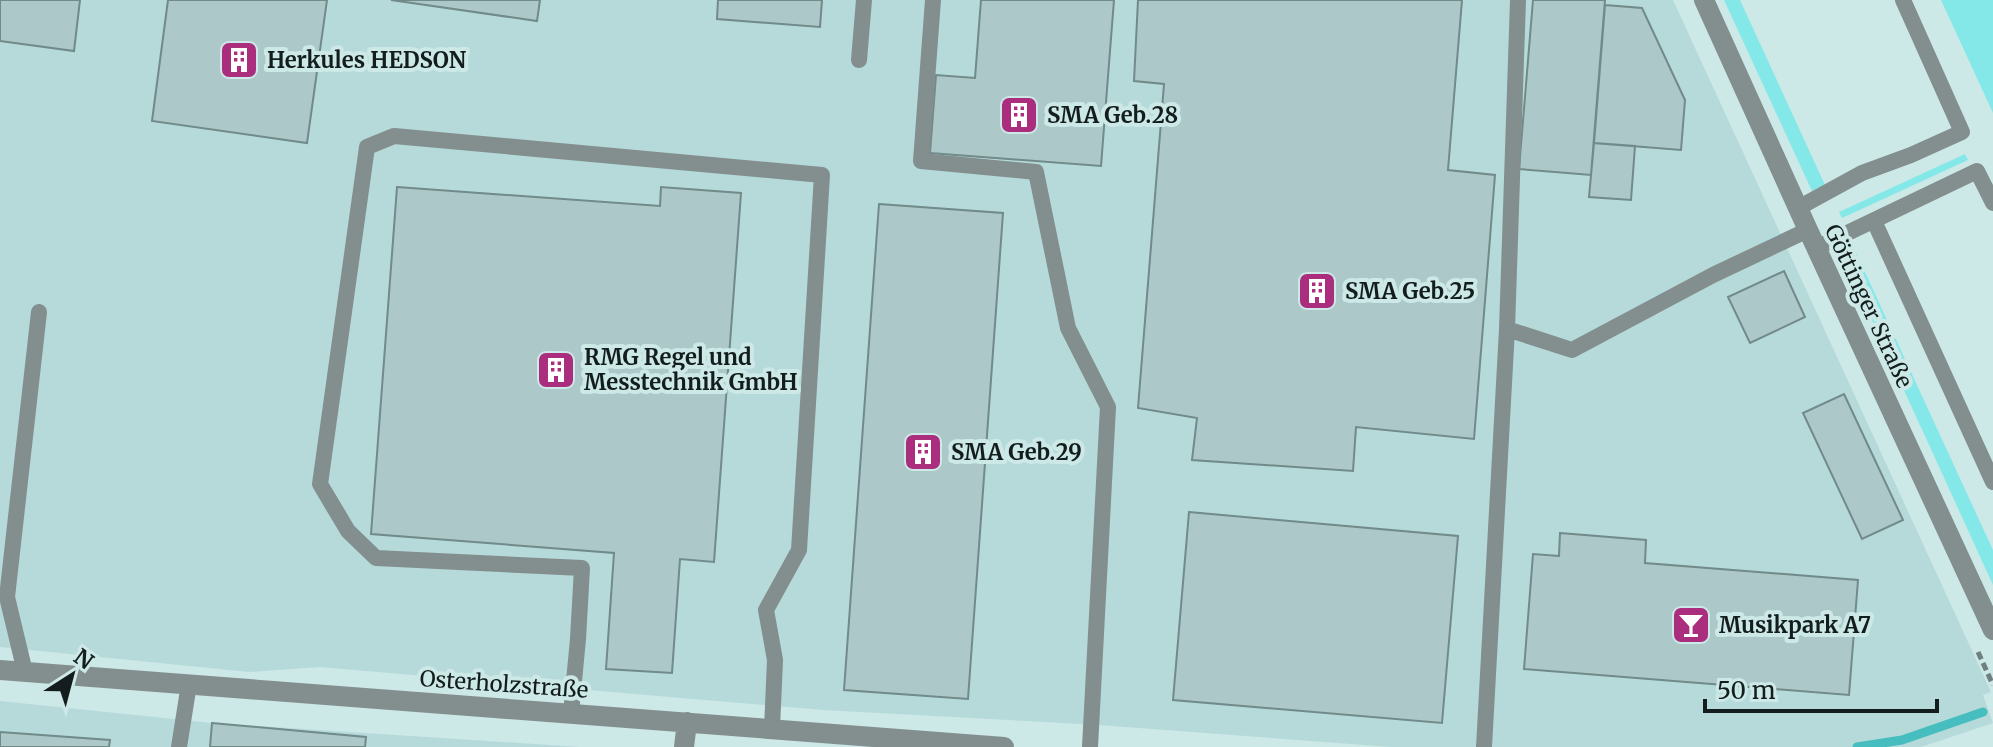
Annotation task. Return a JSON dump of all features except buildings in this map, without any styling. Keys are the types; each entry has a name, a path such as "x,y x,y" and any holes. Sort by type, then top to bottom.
{"street":[{"name":"Göttinger Straße","path":"1704,0 1993,630"},
{"name":"Osterholzstraße","path":"0,670 1004,747"},
{"path":"684,747 687,722"}],"lane":[{"path":"859,60 864,0"},
{"path":"933,0 921,161 1036,172 1068,328 1108,407 1090,747"},
{"path":"1484,747 1507,329 1518,0"},
{"path":"1798,208 1862,173 1962,132 1903,0"},
{"path":"571,713 582,568 376,558 348,531 320,484 367,147 394,136 822,175 799,550 766,610 775,660 772,728"},
{"path":"1507,329 1572,350 1713,275 1812,239 1874,221 1977,171 1993,203"},
{"path":"1874,221 1993,482"},
{"path":"25,672 7,597 39,312"},
{"path":"179,747 189,684"}],"shaded area":[{"path":"0,0 1673,0 1991,692 1983,695 1993,723 1921,747 1391,747 1099,725 823,710 319,667 249,672 0,647"},
{"path":"1724,0 1740,0 1825,185 1812,191"},
{"path":"1941,0 1993,0 1993,113"},
{"path":"1965,154 1968,160 1842,218 1839,212"},
{"path":"1852,244 1993,550 1993,585 1840,250"},
{"path":"0,701 212,723 580,747 0,747"}],"waterway":[{"path":"1857,747 1902,740 1983,712"}],"place":[{"name":"Herkules HEDSON","path":"239,60"},
{"name":"SMA Geb.28","path":"1019,115"},
{"name":"SMA Geb.25","path":"1317,291"},
{"name":"RMG Regel und Messtechnik GmbH","path":"556,370"},
{"name":"SMA Geb.29","path":"923,452"},
{"name":"Musikpark A7","path":"1691,625"}]}
